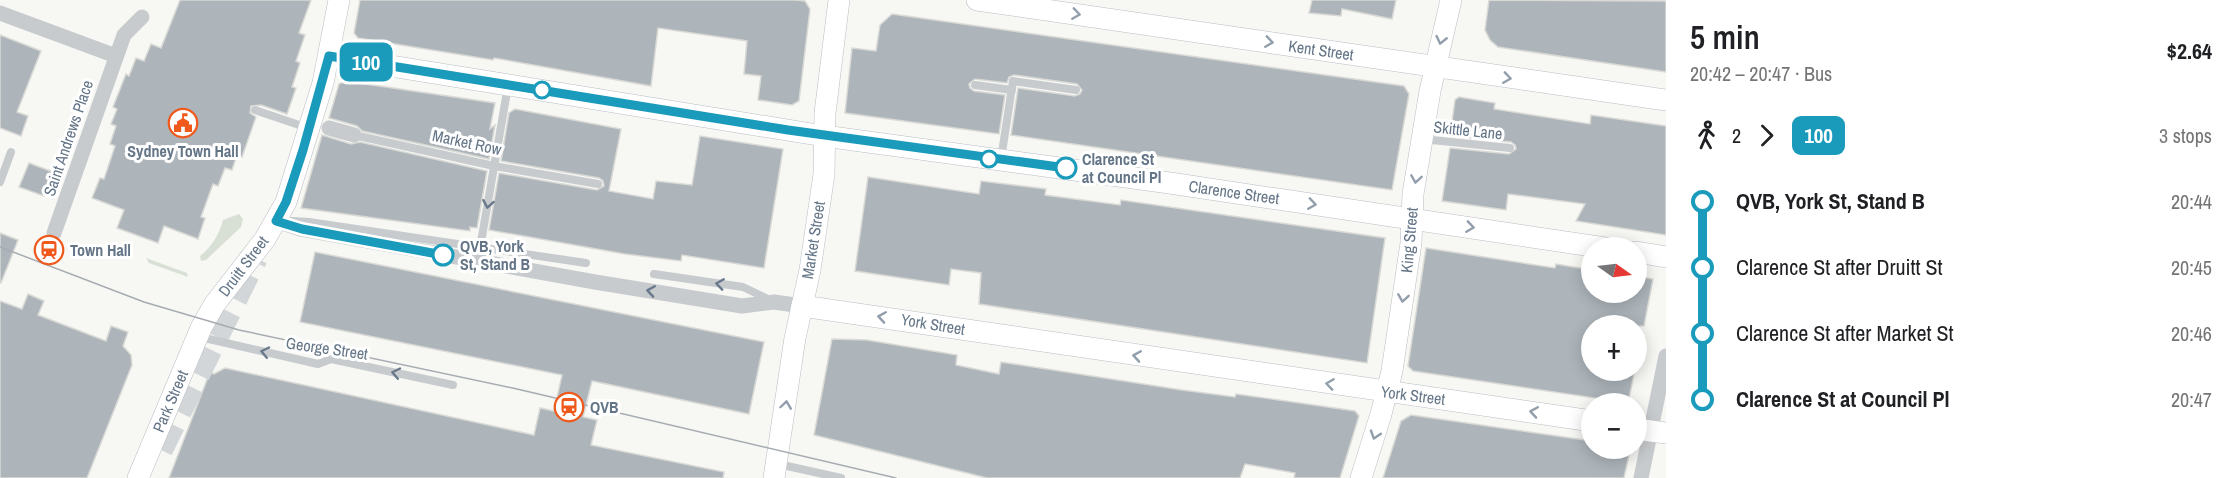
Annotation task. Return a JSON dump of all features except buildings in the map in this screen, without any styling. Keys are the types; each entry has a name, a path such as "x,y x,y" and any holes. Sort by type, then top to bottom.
{"street":[{"name":"Druitt Street","path":"200,330 214,305 265,239 276,221 320,128 339,0"},
{"name":"Market Street","path":"775,471 795,338 810,270 824,174 826,103 839,0"},
{"name":"Kent Street","path":"977,0 1666,100"},
{"name":"King Street","path":"1361,478 1388,392 1412,243 1413,194 1435,67 1451,0"},
{"path":"0,12 116,56"},
{"name":"Saint Andrews Place","path":"54,233 124,35 142,17"},
{"name":"Clarence Street","path":"329,56 824,136 1581,244"},
{"name":"Market Row","path":"320,128 354,135"},
{"name":"York Street","path":"276,221 302,229 742,306 774,302 1388,392 1492,405 1581,420"},
{"path":"1647,254 1666,257"},
{"name":"Park Street","path":"138,478 200,330"},
{"path":"1641,478 1666,356"}],"lane":[{"path":"1001,160 1013,81 1076,90"},
{"path":"480,248 508,85"},
{"path":"975,85 1012,90"},
{"path":"255,110 320,128"},
{"name":"Market Row","path":"354,135 494,166 598,184"},
{"name":"Skittle Lane","path":"1422,139 1510,148"},
{"path":"0,182 11,152"},
{"path":"276,221 309,222 586,263"},
{"path":"654,274 743,287 774,302"},
{"name":"George Street","path":"200,330 318,364 331,359 453,385"},
{"path":"775,471 841,478"}],"shaded area":[{"path":"239,214 243,219 241,227 206,260 201,261 200,256 214,240 223,220"},
{"path":"146,258 187,273 188,277 149,263"}],"tunnel":[{"path":"159,449 254,257"}],"tram line":[{"path":"0,247 144,302 239,330 517,389 896,478"}],"bus line":[{"name":"100","path":"443,255 302,229 276,221 286,202 303,150 329,56 858,141 1066,168"}],"place":[{"name":"Sydney Town Hall","path":"183,123"},
{"name":"Clarence St at Council Pl","path":"1066,168"},
{"name":"Town Hall","path":"49,250"},
{"name":"QVB, York St, Stand B","path":"443,255"},
{"name":"QVB","path":"569,407"}]}
